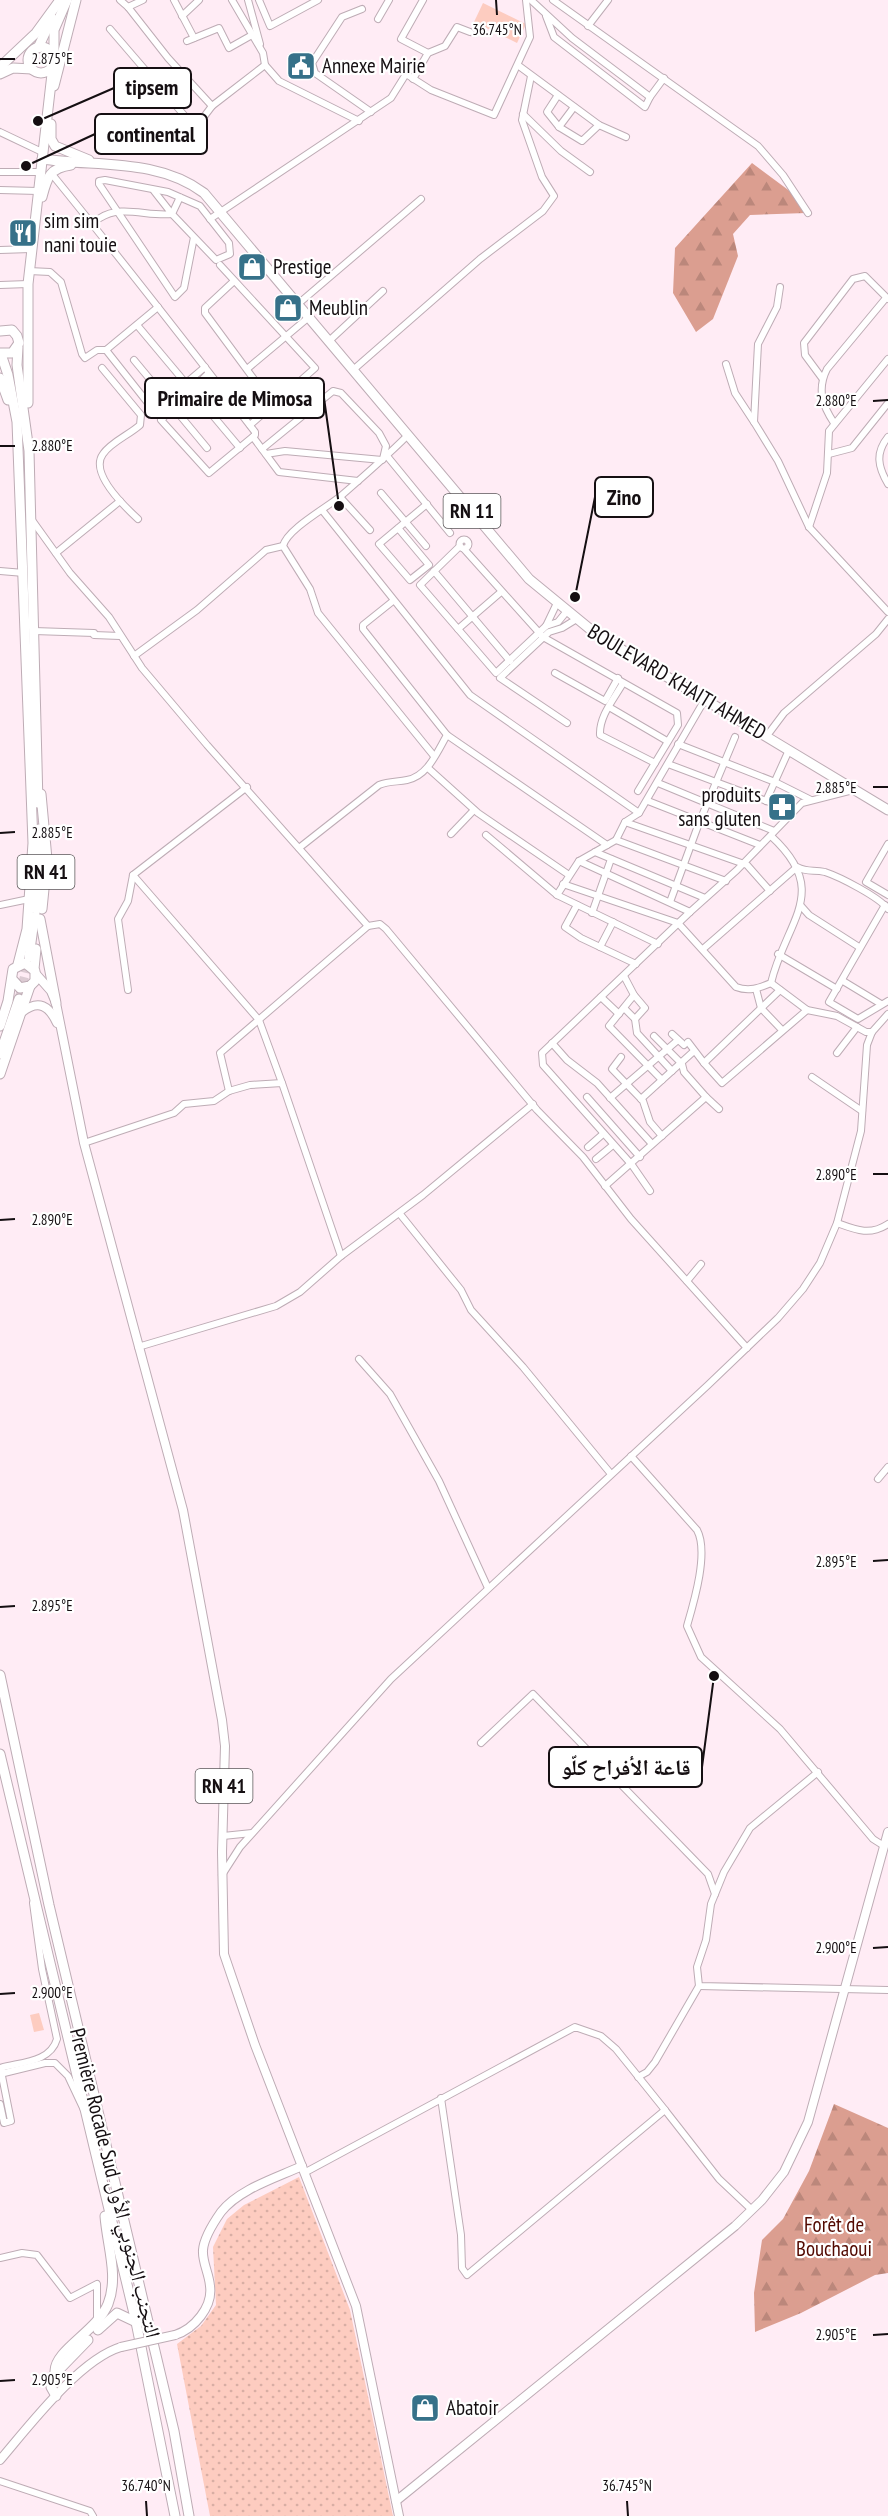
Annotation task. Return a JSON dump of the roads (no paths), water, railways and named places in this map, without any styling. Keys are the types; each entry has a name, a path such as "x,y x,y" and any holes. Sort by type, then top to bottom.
{"highway":[{"path":"32,69 29,59 61,0"},
{"path":"0,67 36,33 61,0"},
{"path":"42,155 50,93 54,30 67,0"},
{"path":"50,93 60,70 76,0"},
{"path":"0,67 35,50 48,49 53,60 49,70 42,73 32,69 13,69 0,74"},
{"path":"48,107 54,144 81,161"},
{"name":"RN 11","path":"42,155 81,161"},
{"name":"RN 41","path":"35,971 47,848 37,774 28,451 28,284 42,155"},
{"path":"37,208 50,172 81,161"},
{"name":"BOULEVARD KHAITI AHMED","path":"81,161 168,172 198,188 221,212 529,579 576,620 704,701 888,810"},
{"path":"0,353 9,355 18,347 17,336 28,307"},
{"path":"0,331 12,330 17,336"},
{"name":"RN 41","path":"18,347 17,366 28,451"},
{"name":"RN 41","path":"0,353 8,375 17,434 33,832 25,939 18,964"},
{"path":"0,378 4,401 17,434"},
{"path":"29,957 39,855 37,774"},
{"name":"RN 41","path":"40,919 56,1003"},
{"path":"0,1026 13,969 18,964 25,963 35,971 0,1074"},
{"path":"12,979 16,986 28,987"},
{"path":"0,1039 14,998 28,987"},
{"path":"0,1054 19,999"},
{"name":"Première Rocade Sud التجنب الجنوبي الأول","path":"0,1675 78,2028 148,2316 189,2516"},
{"name":"Première Rocade Sud التجنب الجنوبي الأول","path":"0,1754 136,2322 175,2516"},
{"path":"56,2396 50,2384 58,2357 97,2323 112,2290 105,2197"},
{"path":"55,2371 112,2315 121,2313 136,2322"}],"main road":[{"path":"35,971 51,991 56,1003 66,1062"},
{"path":"28,987 42,988 50,996 66,1062"},
{"path":"22,1012 33,1005 44,1005 51,1010 57,1024"},
{"name":"RN 41","path":"66,1062 84,1143 183,1510 222,1720 225,1746 222,1876 224,1954 255,2045 356,2306 399,2516"},
{"path":"396,2501 752,2210 784,2172 808,2122 888,1832"},
{"path":"0,2460 56,2396 96,2358 121,2347 175,2335 193,2326 208,2303 211,2290 203,2256 204,2245 220,2213 237,2198 303,2169"}],"street":[{"path":"120,0 212,106"},
{"path":"128,7 143,0"},
{"path":"174,0 190,39 219,28 229,48 252,35"},
{"path":"182,16 199,0"},
{"path":"232,0 263,53"},
{"path":"248,0 265,65 279,81 359,121"},
{"path":"259,0 270,26 318,0"},
{"path":"378,19 389,0"},
{"path":"423,0 400,39 428,53"},
{"path":"210,219 391,98 406,74 431,90 494,115 519,66 530,37 526,0"},
{"path":"531,0 546,16 650,97"},
{"path":"553,0 758,146 783,175 808,213"},
{"path":"588,26 608,0"},
{"path":"362,9 342,17 312,63 315,73 371,112"},
{"path":"546,16 554,37 645,107 664,78"},
{"path":"413,79 428,53 445,46 457,27 470,32"},
{"path":"110,29 190,122 203,118 212,106 265,65"},
{"path":"519,66 599,125 626,137"},
{"path":"353,370 480,259 543,211 554,196 542,177 528,142 523,114 531,76"},
{"path":"558,95 547,112 559,127 580,141 599,125"},
{"path":"559,127 574,107"},
{"path":"523,114 561,151 590,172"},
{"path":"0,132 42,155"},
{"path":"0,172 40,172"},
{"path":"50,172 158,307 207,370 249,425 255,432 253,437 212,473 206,473 161,420 188,387 207,370"},
{"path":"153,190 172,214 194,237 216,260 230,254 229,243 200,206 180,197 153,190 99,181 100,187 115,211 175,297 184,288 194,237"},
{"path":"0,190 38,191"},
{"path":"172,214 180,197"},
{"path":"298,304 421,199"},
{"path":"100,218 115,211 152,215 172,214"},
{"path":"0,250 32,249"},
{"path":"220,265 315,368 249,425"},
{"path":"29,272 50,272 61,282 83,356 88,358 97,350 106,351 149,406 188,387"},
{"path":"822,378 805,355 804,343 852,279 865,276 887,298 822,378 823,406 834,423"},
{"path":"234,281 204,310 273,405"},
{"path":"0,285 28,284"},
{"path":"754,422 758,344 777,307 780,287"},
{"path":"329,341 383,291"},
{"path":"106,351 158,307"},
{"path":"246,369 309,317"},
{"path":"137,325 240,448"},
{"path":"809,527 827,473 829,431 888,358"},
{"path":"134,360 207,447"},
{"path":"726,364 735,393 783,471 809,527 888,612"},
{"path":"102,368 140,412 142,418 137,428 103,453 100,462 101,474 120,501 138,519"},
{"path":"264,452 333,391 341,393 379,433 386,446 384,459"},
{"path":"829,454 852,448 888,403"},
{"path":"283,546 284,542 340,497 407,436"},
{"path":"253,437 279,472 358,481"},
{"path":"888,437 878,453 881,471 888,484"},
{"path":"264,452 285,451 384,459 427,504 450,533"},
{"path":"381,493 426,546"},
{"path":"340,497 370,530"},
{"path":"56,553 120,501"},
{"path":"398,528 429,565 410,580 379,544 405,522 427,504"},
{"path":"322,510 470,694 639,813"},
{"path":"30,517 56,553 109,617 134,656 207,746 247,787 369,926"},
{"path":"134,656 197,610 266,550 283,546"},
{"path":"283,546 310,590 318,613 434,756"},
{"path":"567,611 558,622 548,629 541,635 510,661 496,673 420,585 462,547 541,635 677,713 678,725 638,791"},
{"path":"434,571 510,661"},
{"path":"0,572 24,573"},
{"path":"458,629 501,592"},
{"path":"393,601 363,626 363,629 447,735 607,845"},
{"path":"548,629 557,603"},
{"path":"548,629 562,628 576,620"},
{"path":"766,737 784,713 887,622"},
{"path":"34,631 120,636"},
{"path":"541,635 500,678 567,723"},
{"path":"555,674 605,701 609,708 667,741"},
{"path":"605,701 621,681"},
{"path":"621,681 600,726 600,735 655,763"},
{"path":"557,895 579,861 616,840 626,822 639,813 704,701"},
{"path":"299,848 379,785 391,780 413,778 428,768 447,735"},
{"path":"670,902 699,823 735,737"},
{"path":"678,744 775,782 811,800"},
{"path":"766,801 789,750"},
{"path":"668,764 715,784 794,810"},
{"path":"428,768 474,810 568,875"},
{"path":"658,783 772,834 788,852 797,867 802,883 801,906 778,954 771,983"},
{"path":"128,990 118,919 128,901 133,875 247,787"},
{"path":"650,1191 632,1165 542,1063 542,1053 678,923 726,881 794,810 811,800 853,790"},
{"path":"648,801 699,823 760,845"},
{"path":"451,834 474,810"},
{"path":"626,822 747,865 770,891"},
{"path":"486,835 557,895 658,944"},
{"path":"616,840 726,881"},
{"path":"888,844 866,882 888,895"},
{"path":"595,852 705,898"},
{"path":"592,913 611,859"},
{"path":"579,861 690,912"},
{"path":"703,949 797,867"},
{"path":"797,867 807,873 822,871 838,877 887,907 859,947 843,981 829,1002 858,1019 885,1002"},
{"path":"133,875 259,1020 341,1256"},
{"path":"563,884 598,898 678,923 736,987 743,990 756,989 771,983"},
{"path":"0,905 29,899"},
{"path":"577,905 565,927 636,964"},
{"path":"801,906 809,915 859,947"},
{"path":"600,947 613,922"},
{"path":"229,1091 220,1053 369,926 380,924 533,1104 583,1157 605,1186 747,1348"},
{"path":"778,954 837,989"},
{"path":"624,976 634,995 645,1008 635,1019"},
{"path":"843,981 885,1002"},
{"path":"771,983 807,1010 837,1016 866,1032 872,1032"},
{"path":"756,989 762,1008 782,1030"},
{"path":"704,1063 780,990"},
{"path":"634,995 609,1026 662,1080"},
{"path":"601,998 619,1014"},
{"path":"624,1008 635,1019 637,1033 657,1058 672,1071"},
{"path":"672,1034 694,1051 722,1083 807,1010"},
{"path":"222,1876 253,1833 383,1687 747,1348 778,1318 803,1289 820,1263 837,1223 861,1131 863,1071 867,1045 872,1032 888,1014"},
{"path":"837,1053 857,1027"},
{"path":"654,1036 682,1064 684,1072 705,1097 719,1109"},
{"path":"610,1098 667,1050 683,1042"},
{"path":"552,1043 567,1060 597,1083 652,1144"},
{"path":"641,1099 694,1051"},
{"path":"621,1057 612,1069 641,1099 652,1126 662,1136"},
{"path":"812,1077 862,1112"},
{"path":"84,1143 174,1113 184,1104 221,1098 229,1091 250,1085 282,1083"},
{"path":"587,1096 640,1157"},
{"path":"605,1186 632,1165 705,1097"},
{"path":"138,1347 276,1306 300,1292 341,1256 400,1214 533,1104"},
{"path":"643,1133 652,1126"},
{"path":"588,1147 603,1134"},
{"path":"596,1159 613,1145"},
{"path":"400,1214 461,1290 471,1310 523,1367 611,1474"},
{"path":"837,1223 859,1232 872,1232 888,1224"},
{"path":"687,1281 702,1264"},
{"path":"359,1359 390,1394 439,1481 488,1588"},
{"path":"631,1456 697,1530 703,1540 695,1597 687,1626 701,1657 780,1729 873,1839 884,1846"},
{"path":"878,1479 888,1467"},
{"path":"482,1743 533,1694 708,1874 715,1894"},
{"path":"638,2077 647,2072 655,2062 699,1986 697,1967 706,1940 711,1904 724,1872 750,1828 818,1772"},
{"path":"223,1836 253,1833"},
{"path":"0,2071 43,2057 52,2050 57,2039 34,1924 32,1891"},
{"path":"699,1986 888,1990"},
{"path":"303,2169 575,2026 601,2036 616,2049 719,2179 752,2210"},
{"path":"0,2071 55,2063 69,2076 77,2101 85,2112"},
{"path":"0,2071 11,2121 4,2123 0,2104"},
{"path":"441,2098 461,2235 462,2268 467,2275 664,2110"},
{"path":"0,2258 22,2253 37,2255 70,2298 97,2284 97,2323"},
{"path":"0,2481 90,2511 93,2516"}],"tunnel":[{"path":"19,999 29,958"}],"place":[{"name":"Annexe Mairie","path":"301,66"},
{"name":"tipsem","path":"38,121"},
{"name":"continental","path":"26,166"},
{"name":"sim sim nani touie","path":"23,233"},
{"name":"Prestige","path":"252,267"},
{"name":"Meublin","path":"288,308"},
{"name":"Primaire de Mimosa","path":"339,506"},
{"name":"Zino","path":"575,597"},
{"name":"produits sans gluten","path":"782,807"},
{"name":"قاعة الأفراح كلّو","path":"714,1676"},
{"name":"Abatoir","path":"425,2408"}],"park label":[{"name":"Forêt de Bouchaoui","path":"834,2237"}]}
